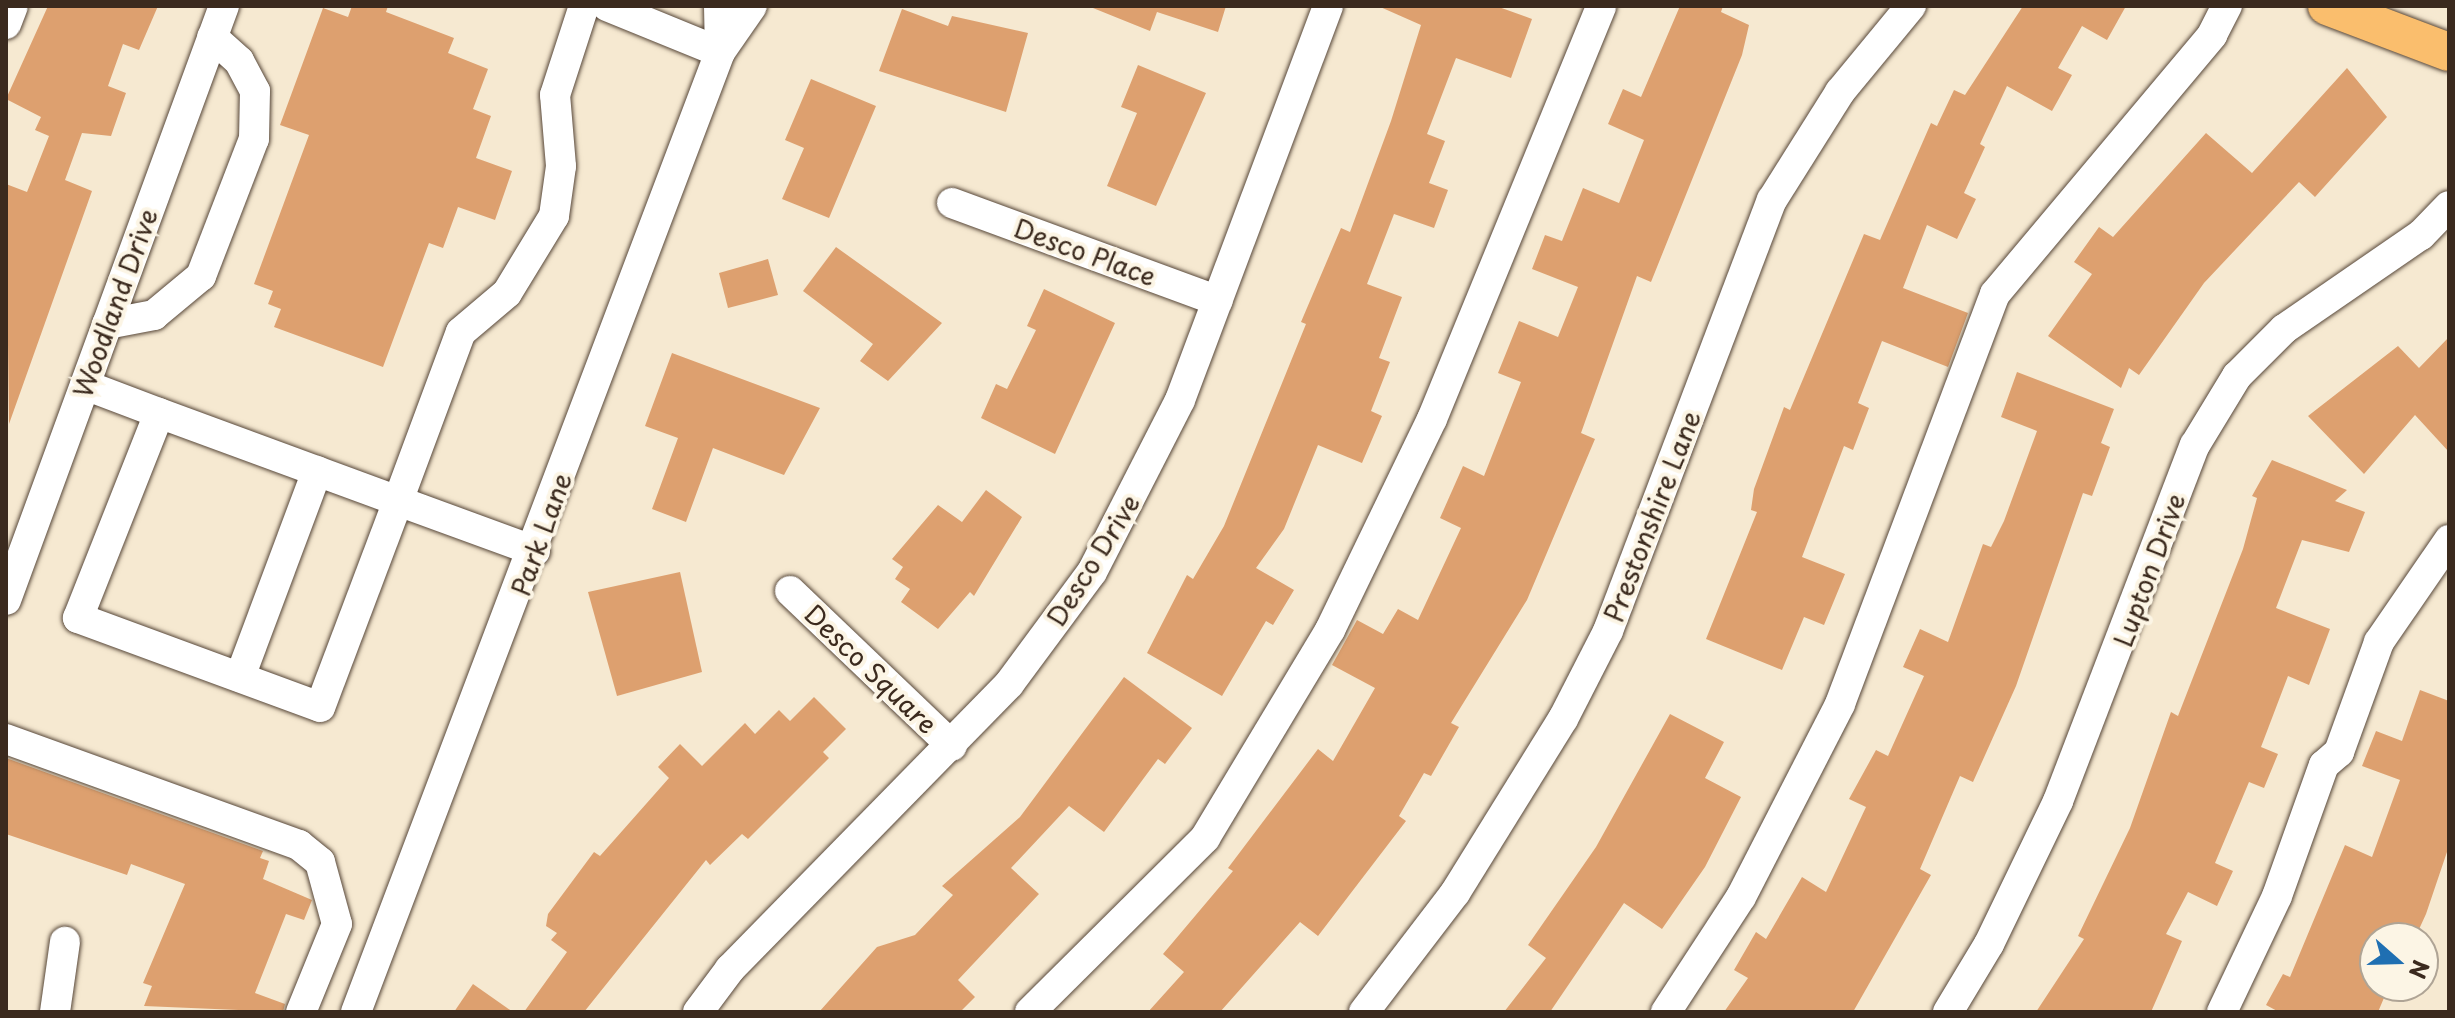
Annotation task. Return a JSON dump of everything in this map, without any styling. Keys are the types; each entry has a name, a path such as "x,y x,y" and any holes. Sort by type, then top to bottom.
{"main road":[{"path":"2327,6 2449,52"}],"street":[{"path":"6,24 13,6"},
{"name":"Woodland Drive","path":"6,600 224,6"},
{"path":"159,413 78,618 320,707 461,332 507,293 554,216 561,166 555,95 584,6"},
{"path":"607,6 720,52"},
{"name":"Park Lane","path":"719,6 720,52"},
{"name":"Park Lane","path":"356,1012 535,551 720,52 752,6"},
{"name":"Desco Drive","path":"698,1012 730,969 952,746 1009,684 1092,572 1180,400 1328,6"},
{"path":"1030,1012 1205,838 1330,630 1432,419 1601,6"},
{"name":"Prestonshire Lane","path":"1364,1012 1455,893 1563,719 1608,631 1772,200 1840,92 1911,6"},
{"path":"1666,1012 1741,897 1840,704 1995,294 2212,35 2227,6"},
{"path":"107,324 154,315 201,276 254,139 255,91 239,61 212,37"},
{"name":"Desco Place","path":"952,203 1218,301"},
{"name":"Lupton Drive","path":"1948,1012 1989,944 2058,801 2195,445 2237,376 2284,329 2421,235 2449,206"},
{"path":"85,385 535,551"},
{"path":"240,677 317,471"},
{"path":"2222,1012 2277,896 2324,765 2339,752 2379,642 2449,540"},
{"name":"Desco Square","path":"790,591 952,746"},
{"path":"6,739 299,845 320,862 337,924 301,1012"},
{"path":"55,1012 65,942"}],"building":[{"path":"48,6 158,6 139,50 123,44 108,86 126,93 111,136 82,133 65,180 92,191 9,424 6,184 27,192 49,136 35,130 41,117 6,99"},
{"path":"352,6 388,6 386,12 454,38 448,53 488,69 473,109 491,116 476,158 512,171 495,220 458,207 443,248 429,243 383,367 274,327 281,309 268,304 273,291 254,284 309,135 280,125 323,8 348,17"},
{"path":"1088,6 1226,6 1218,32 1157,12 1150,31"},
{"path":"1378,6 1496,6 1532,19 1511,78 1456,58 1427,134 1445,141 1429,183 1448,190 1434,228 1394,214 1367,284 1402,297 1379,358 1390,362 1371,411 1382,416 1362,463 1318,445 1284,529 1256,568 1294,590 1273,625 1266,621 1222,696 1147,653 1187,575 1193,579 1224,526 1306,324 1301,322 1341,228 1350,232 1391,121 1421,25"},
{"path":"1680,6 1723,6 1721,12 1749,25 1742,55 1651,282 1637,276 1581,433 1595,439 1527,600 1451,723 1459,727 1431,776 1424,773 1399,816 1406,821 1318,936 1300,922 1220,1012 1148,1012 1184,972 1163,954 1233,871 1228,868 1318,749 1333,761 1375,688 1332,665 1357,620 1383,634 1398,609 1418,620 1461,528 1440,518 1463,466 1484,476 1521,382 1498,373 1519,321 1558,337 1578,287 1532,269 1545,235 1562,241 1583,188 1619,203 1644,140 1608,124 1623,89 1641,97"},
{"path":"2023,6 2126,6 2107,40 2082,26 2058,68 2072,75 2052,111 2007,86 1980,144 1985,147 1964,193 1976,199 1957,239 1927,225 1903,288 1968,313 1948,367 1882,341 1858,403 1869,408 1853,450 1844,446 1802,557 1845,574 1824,625 1804,617 1782,670 1706,639 1757,512 1751,510 1754,489 1784,407 1790,410 1864,234 1880,240 1931,123 1937,126 1954,90 1965,95"},
{"path":"902,9 948,26 952,16 1028,33 1006,112 879,71"},
{"path":"1138,65 1206,93 1156,206 1107,186 1137,113 1121,107"},
{"path":"2347,68 2387,117 2315,197 2299,182 2204,283 2139,375 2129,368 2121,388 2048,336 2092,274 2074,262 2099,227 2113,237 2206,133 2252,173"},
{"path":"811,79 876,106 829,218 782,199 804,148 785,140"},
{"path":"836,247 942,323 888,381 860,361 873,344 803,291"},
{"path":"768,259 778,295 728,308 719,273"},
{"path":"1044,289 1115,323 1055,454 981,418 996,384 1007,389 1036,330 1027,326"},
{"path":"2449,337 2449,452 2415,415 2364,474 2308,416 2398,346 2419,368"},
{"path":"672,353 820,408 784,475 713,448 686,522 652,509 678,438 645,426"},
{"path":"2017,372 2114,409 2101,443 2110,447 2092,496 2083,493 2016,686 1973,782 1960,776 1920,869 1931,875 1853,1012 1724,1012 1748,978 1734,970 1756,932 1766,939 1802,877 1826,892 1866,807 1849,799 1876,750 1888,756 1924,676 1903,667 1920,629 1948,642 1983,544 1991,547 2004,521 2037,431 2001,417"},
{"path":"2272,460 2347,490 2335,501 2365,512 2349,552 2302,540 2276,608 2330,629 2309,685 2288,676 2261,747 2278,754 2264,788 2249,782 2215,863 2233,871 2217,906 2188,892 2166,934 2182,941 2151,1012 2036,1012 2084,939 2078,936 2130,828 2171,712 2178,716 2243,549 2257,498 2252,496"},
{"path":"986,490 1022,517 974,596 970,592 938,629 901,602 910,589 895,579 903,567 892,559 938,505 962,522"},
{"path":"680,572 702,672 617,696 588,592"},
{"path":"1124,677 1192,728 1165,764 1158,759 1104,832 1069,806 1011,868 1039,894 958,980 975,997 960,1012 819,1012 877,947 915,935 953,895 942,886 1020,817"},
{"path":"2420,690 2449,701 2449,846 2426,914 2422,922 2359,922 2359,1002 2382,1002 2378,1012 2279,1012 2266,1005 2283,974 2290,977 2345,845 2372,857 2400,780 2362,766 2376,731 2402,741"},
{"path":"814,697 846,729 823,752 829,758 748,839 742,834 710,865 706,860 584,1012 524,1012 567,952 551,940 557,933 546,926 548,914 594,852 600,856 669,778 658,767 680,744 702,766 745,723 755,734 779,710 790,721"},
{"path":"1670,714 1724,742 1705,778 1741,797 1705,867 1662,929 1624,903 1550,1012 1504,1012 1546,958 1528,945 1596,847"},
{"path":"6,758 263,851 260,858 269,861 263,879 312,900 304,920 286,914 255,993 285,1004 283,1012 144,1006 152,986 143,983 185,884 131,864 127,875 6,834"},
{"path":"473,984 513,1012 454,1012"}]}
